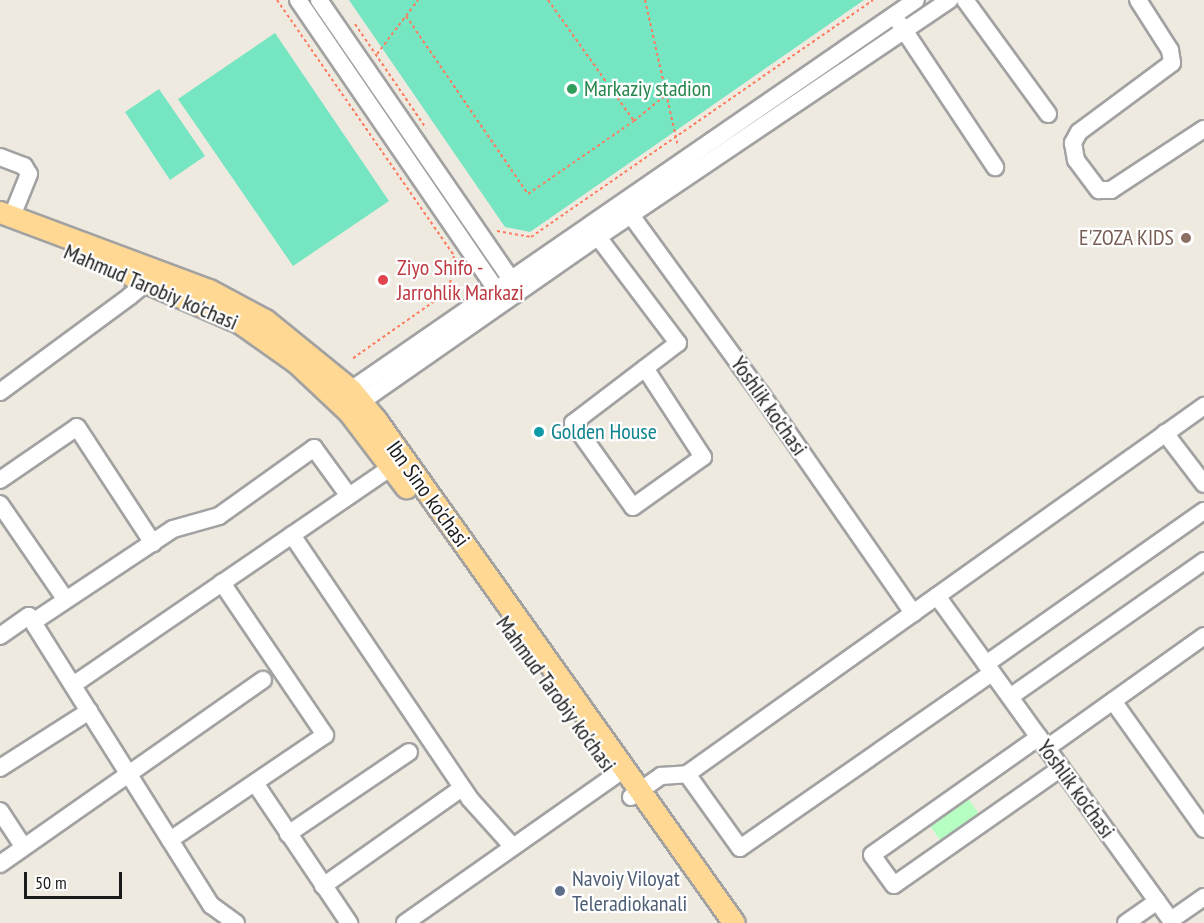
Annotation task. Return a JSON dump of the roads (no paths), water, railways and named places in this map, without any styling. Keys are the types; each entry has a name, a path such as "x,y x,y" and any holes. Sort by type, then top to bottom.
{"main road":[{"name":"Mahmud Tarobiy ko'chasi","path":"4,218 150,275 239,322 349,401 398,463 636,794 718,923"},
{"path":"636,794 734,923"}],"street":[{"path":"298,0 357,71 515,285"},
{"path":"319,0 357,71 500,295"},
{"path":"625,208 682,160 916,0"},
{"path":"349,401 625,208 950,0"},
{"path":"964,0 1048,114"},
{"path":"1138,0 1170,50 1172,63 1079,132 1073,143 1076,160 1099,190 1111,190 1204,129"},
{"path":"894,15 995,167"},
{"path":"0,157 24,166 29,174 4,218"},
{"name":"Yoshlik ko'chasi","path":"625,208 761,394 913,613"},
{"path":"593,230 678,343 645,368 573,423 633,507 703,457 645,368"},
{"path":"0,392 150,275"},
{"path":"636,794 661,776 687,774 1204,406"},
{"path":"0,480 77,427 153,543"},
{"path":"1165,434 1204,484"},
{"path":"0,636 66,600 173,530 219,516 314,448 349,496"},
{"path":"73,686 398,463"},
{"path":"0,504 66,600"},
{"path":"687,774 740,848 1204,511"},
{"path":"292,535 462,788 513,848"},
{"path":"1010,697 1204,561"},
{"path":"170,840 325,735 222,583"},
{"name":"Yoshlik ko'chasi","path":"937,596 1172,921"},
{"path":"31,619 211,905 236,923"},
{"path":"1061,768 894,885 872,855 1043,743 1113,701 1204,636"},
{"path":"0,864 23,846 129,776 263,680"},
{"path":"1113,701 1204,830"},
{"path":"0,768 89,711"},
{"path":"288,834 409,752"},
{"path":"417,920 619,772"},
{"path":"255,783 349,923"},
{"path":"323,886 462,788"},
{"path":"0,811 23,846"},
{"path":"1172,921 1204,897"},
{"path":"1126,923 1157,901"}],"place":[{"name":"Markaziy stadion","path":"572,89"},
{"name":"E'ZOZA KIDS","path":"1186,238"},
{"name":"Ziyo Shifo - Jarrohlik Markazi","path":"383,280"},
{"name":"Golden House","path":"539,432"},
{"name":"Navoiy Viloyat Teleradiokanali","path":"560,891"}]}
